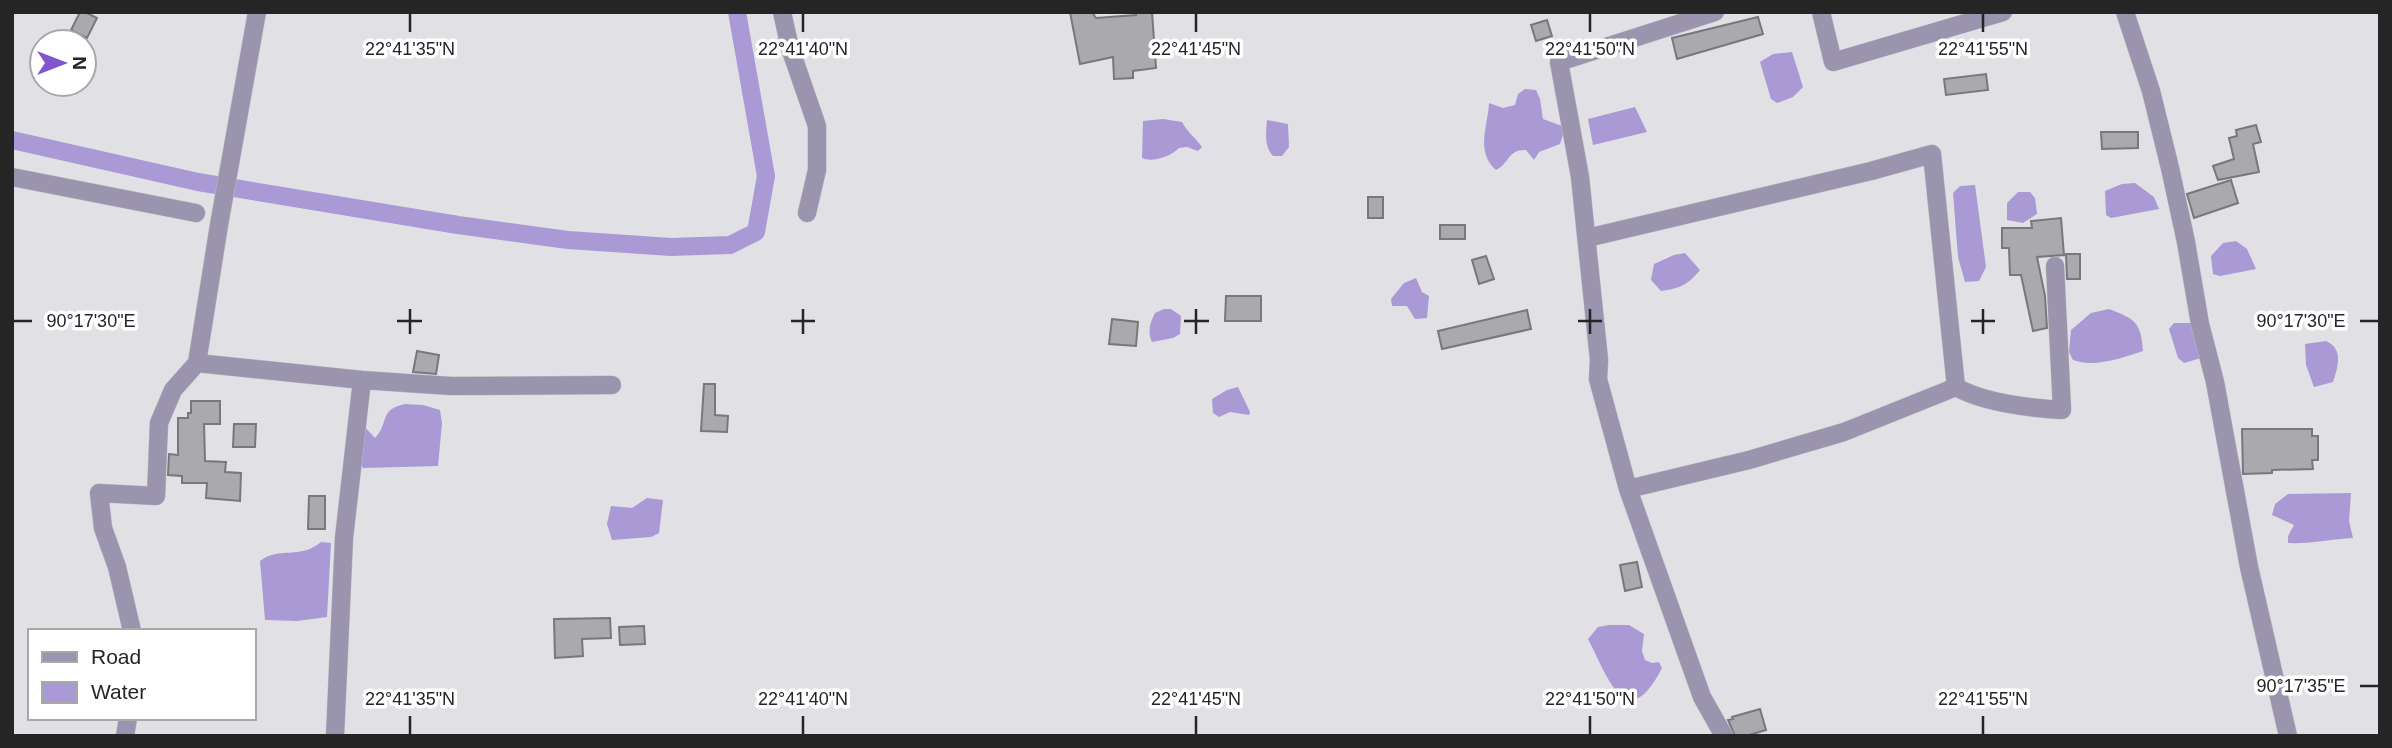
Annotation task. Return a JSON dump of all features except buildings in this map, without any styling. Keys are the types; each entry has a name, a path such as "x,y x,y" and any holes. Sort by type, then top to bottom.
{"street":[{"path":"132,629 117,567 103,528 99,493 156,496 159,423 173,390 197,363 257,12"},
{"path":"782,12 790,48 817,126 817,170 807,213"},
{"path":"1715,12 1559,62 1580,177 1599,360 1598,379 1628,489 1702,697 1724,736"},
{"path":"1821,12 1833,62 2003,12"},
{"path":"2125,12 2151,91 2170,168 2200,324 2215,382 2249,567 2288,736"},
{"path":"1587,238 1871,171 1932,153 1956,387"},
{"path":"12,177 196,213"},
{"path":"1956,387 1966,393 2032,408 2062,410 2055,266"},
{"path":"197,363 261,372 451,386 611,385"},
{"path":"335,736 344,538 362,380"},
{"path":"1628,489 1749,460 1844,432 1956,387"}],"water":[{"path":"1792,52 1803,87 1793,97 1777,103 1771,99 1760,62 1773,54"},
{"path":"1525,89 1536,90 1543,119 1562,126 1560,144 1539,152 1534,160 1526,150 1520,150 1496,170 1484,147 1489,103 1503,108 1515,105 1518,94"},
{"path":"1635,107 1647,132 1593,145 1588,119"},
{"path":"1163,119 1182,122 1202,147 1198,151 1187,147 1179,148 1156,159 1142,158 1143,121"},
{"path":"1267,120 1288,124 1289,147 1282,156 1273,156 1268,148"},
{"path":"2135,183 2154,197 2159,209 2111,218 2106,215 2105,191 2122,184"},
{"path":"1975,185 1986,267 1979,281 1965,282 1958,257 1953,193 1960,186"},
{"path":"2018,192 2030,192 2035,198 2037,214 2023,223 2007,220 2007,203"},
{"path":"2236,241 2247,249 2256,269 2220,276 2213,274 2211,256 2223,243"},
{"path":"1685,253 1700,270 1683,285 1661,291 1651,280 1654,264"},
{"path":"1416,278 1422,292 1429,296 1427,318 1415,319 1407,306 1392,306 1391,299 1404,283"},
{"path":"1171,309 1181,316 1180,334 1152,342 1149,331 1152,320 1155,313"},
{"path":"2109,309 2135,323 2143,351 2099,363 2073,360 2069,352 2071,330 2091,313"},
{"path":"2174,323 2196,323 2201,358 2184,363 2178,358 2169,329"},
{"path":"2326,341 2332,344 2337,354 2337,370 2333,382 2314,387 2306,365 2305,344"},
{"path":"1238,387 1249,415 1230,412 1219,417 1213,413 1212,399"},
{"path":"405,404 440,410 442,423 438,466 363,468 360,462 362,424 375,438 388,413"},
{"path":"2351,493 2349,521 2353,538 2288,543 2288,536 2294,525 2272,515 2275,504 2288,494"},
{"path":"647,498 663,500 659,533 651,537 612,540 607,524 611,506 632,508"},
{"path":"321,542 331,543 327,617 297,621 265,620 260,561 275,554 305,550"},
{"path":"1629,625 1644,634 1642,651 1645,660 1659,662 1662,668 1649,688 1638,698 1628,699 1619,693 1610,682 1588,639 1598,627"}],"waterway":[{"path":"12,140 198,182 458,225 568,240 671,247 730,245 756,232 766,176 737,12"}]}
